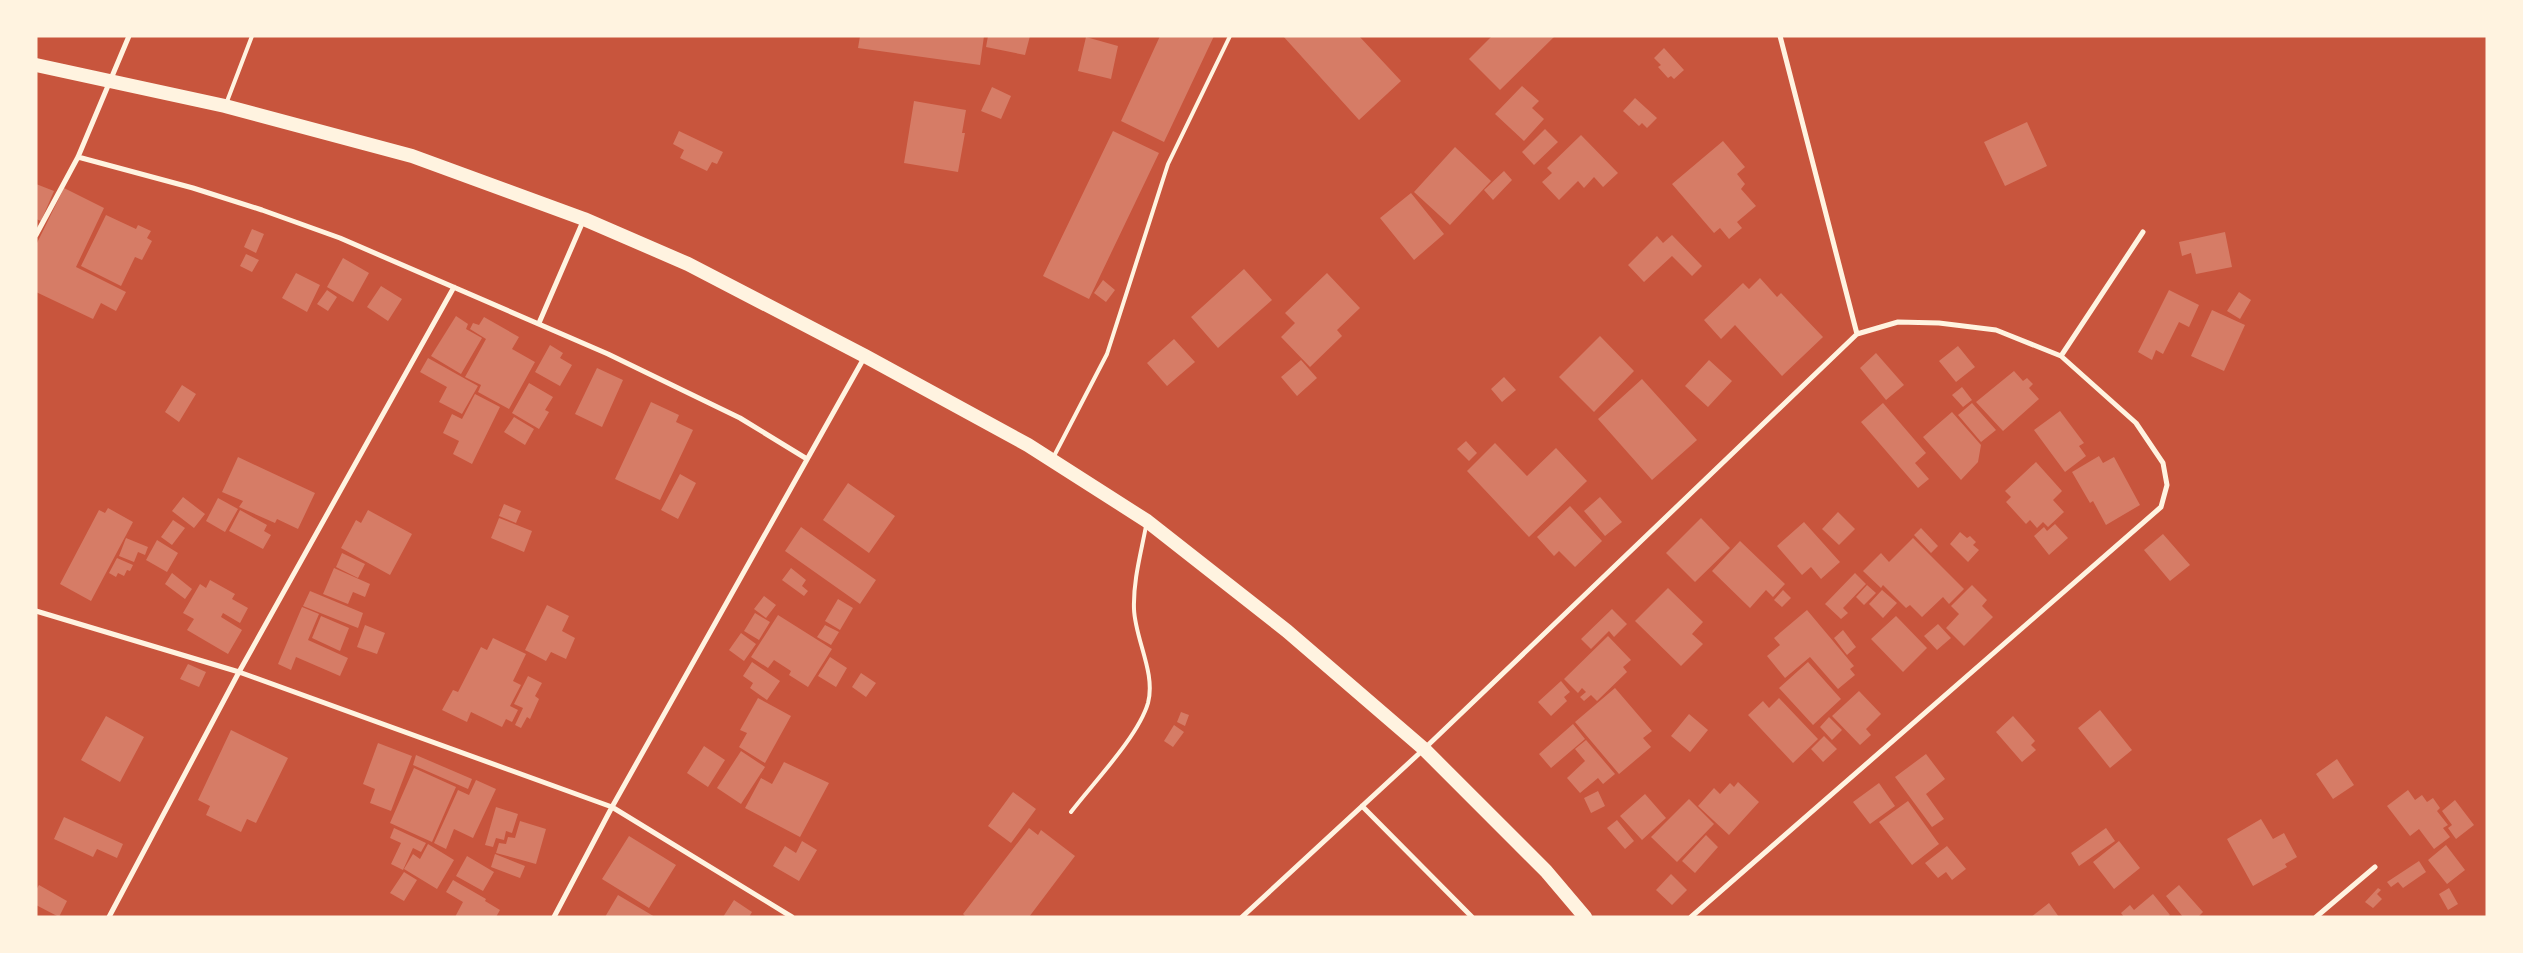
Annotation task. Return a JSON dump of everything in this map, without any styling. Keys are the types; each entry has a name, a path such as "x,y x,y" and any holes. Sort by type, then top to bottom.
{"highway":[{"path":"36,65 225,106 412,156 584,219 688,264 866,356 1052,460 1147,521 1287,631 1424,750 1546,871 1585,917"}],"street":[{"path":"36,235 78,157 129,36"},
{"path":"1780,36 1857,334"},
{"path":"78,157 193,188 340,238 539,323 740,418 807,459"},
{"path":"539,323 584,219"},
{"path":"2061,356 2143,232"},
{"path":"109,917 240,672 454,287"},
{"path":"1242,917 1424,750 1857,334 1898,322 1939,322 1996,330 2061,356 2136,423 2158,455 2163,463 2167,485 2161,507 1691,917"},
{"path":"554,917 612,807 866,356"},
{"path":"36,611 240,672 612,807 792,917"},
{"path":"1362,806 1469,916"},
{"path":"2316,917 2375,867"}],"lane":[{"path":"225,106 252,36"},
{"path":"1052,460 1107,354 1168,164 1230,36"},
{"path":"1071,812 1135,731 1148,704 1150,689 1134,611 1135,581 1147,521"}],"building":[{"path":"860,36 984,36 980,65 858,48"},
{"path":"988,36 1030,36 1025,55 986,47"},
{"path":"1160,36 1214,36 1164,142 1121,121"},
{"path":"1283,36 1359,36 1401,81 1359,120"},
{"path":"1492,36 1555,36 1500,90 1469,59"},
{"path":"1086,37 1118,46 1111,79 1078,71"},
{"path":"1664,48 1684,70 1674,79 1671,76 1668,78 1658,67 1661,65 1654,58"},
{"path":"1522,86 1539,101 1532,108 1544,119 1524,141 1495,114"},
{"path":"992,87 1011,96 1001,119 981,111"},
{"path":"1635,98 1657,118 1647,128 1642,123 1639,126 1623,111"},
{"path":"914,101 966,110 962,133 965,133 958,172 904,163"},
{"path":"2027,122 2047,166 2005,186 1984,142"},
{"path":"1545,129 1558,142 1534,165 1522,152"},
{"path":"679,131 723,152 717,164 712,162 707,171 680,158 684,150 673,144"},
{"path":"1113,131 1159,153 1089,299 1043,276"},
{"path":"1581,135 1618,173 1603,187 1594,177 1584,188 1578,181 1559,200 1542,182 1552,173 1547,168"},
{"path":"1723,141 1745,167 1737,174 1745,184 1741,189 1756,206 1737,222 1742,228 1729,239 1720,228 1714,233 1672,184"},
{"path":"1455,147 1491,181 1450,225 1414,192"},
{"path":"1504,171 1512,180 1493,200 1484,190"},
{"path":"36,184 54,191 41,221 36,219"},
{"path":"64,188 104,208 76,267 126,292 116,311 101,303 93,319 36,292 36,245"},
{"path":"1411,193 1444,234 1414,260 1380,218"},
{"path":"106,215 136,229 138,225 151,231 147,238 152,241 142,260 135,257 121,286 81,266"},
{"path":"252,229 264,234 256,253 244,247"},
{"path":"2225,232 2232,267 2196,274 2191,253 2182,256 2179,242"},
{"path":"1672,235 1702,266 1692,276 1672,256 1644,282 1628,265 1657,236 1663,243"},
{"path":"246,254 259,260 252,272 240,266"},
{"path":"343,258 369,273 353,302 327,287"},
{"path":"1244,269 1272,300 1218,348 1191,317"},
{"path":"296,273 320,285 307,312 282,298"},
{"path":"1327,273 1360,308 1337,330 1342,336 1310,367 1281,337 1295,323 1285,313"},
{"path":"1760,278 1777,297 1781,293 1823,337 1782,376 1735,325 1721,339 1704,320 1743,283 1749,289"},
{"path":"1103,280 1115,290 1106,302 1094,293"},
{"path":"381,286 402,299 388,321 367,307"},
{"path":"327,290 337,297 328,311 317,304"},
{"path":"2169,290 2199,305 2189,327 2179,322 2163,354 2156,350 2152,360 2138,352"},
{"path":"2239,292 2251,300 2240,319 2227,311"},
{"path":"2212,310 2245,325 2224,371 2191,356"},
{"path":"456,316 468,324 466,329 482,338 461,374 431,356"},
{"path":"484,317 519,337 512,349 535,362 509,409 478,392 481,385 465,377 486,339 470,329 473,323 479,325"},
{"path":"1600,336 1634,371 1594,412 1559,377"},
{"path":"1174,339 1195,362 1167,386 1147,363"},
{"path":"550,345 563,353 560,358 572,365 560,386 535,372"},
{"path":"1958,346 1975,367 1956,382 1939,361"},
{"path":"1876,353 1904,385 1886,400 1860,368"},
{"path":"428,358 478,386 462,414 439,402 447,387 420,372"},
{"path":"1301,360 1317,378 1297,396 1281,377"},
{"path":"1709,360 1732,381 1708,407 1685,386"},
{"path":"597,368 623,380 602,427 575,414"},
{"path":"2014,371 2023,381 2027,378 2033,384 2029,388 2039,399 2003,431 1976,402"},
{"path":"1504,377 1516,390 1502,402 1491,389"},
{"path":"1642,379 1697,440 1652,480 1598,419"},
{"path":"529,383 553,397 545,410 549,412 539,429 512,413"},
{"path":"182,385 196,394 179,422 165,412"},
{"path":"1962,387 1972,400 1963,407 1952,395"},
{"path":"475,394 500,407 472,464 453,454 459,441 443,433 452,414 462,419"},
{"path":"651,402 679,415 676,422 693,430 660,500 615,479"},
{"path":"1883,403 1926,453 1915,463 1929,479 1918,488 1861,422"},
{"path":"1972,403 1996,430 1981,442 1958,415"},
{"path":"2060,411 2084,443 2079,446 2086,456 2065,472 2034,430"},
{"path":"1952,412 1981,445 1978,462 1961,480 1923,437"},
{"path":"514,417 534,429 525,445 504,432"},
{"path":"1466,441 1477,453 1469,461 1457,449"},
{"path":"1495,443 1527,476 1556,448 1587,481 1529,537 1467,471"},
{"path":"2099,456 2103,463 2114,457 2140,505 2106,525 2093,501 2090,503 2072,472"},
{"path":"238,457 315,493 298,529 277,519 275,523 239,507 243,501 222,492"},
{"path":"2036,462 2062,491 2053,500 2064,512 2048,527 2043,522 2037,528 2030,520 2026,524 2006,502 2011,497 2005,491"},
{"path":"680,474 696,483 678,519 661,510"},
{"path":"848,483 895,516 869,553 823,520"},
{"path":"183,497 205,514 194,528 172,511"},
{"path":"1600,497 1622,522 1605,536 1584,511"},
{"path":"218,498 238,509 225,532 206,521"},
{"path":"504,504 521,511 516,523 499,516"},
{"path":"1570,506 1602,541 1575,567 1559,551 1554,556 1537,537"},
{"path":"108,508 133,522 91,601 60,584 99,510 105,513"},
{"path":"240,510 267,525 264,531 271,535 263,549 229,531"},
{"path":"368,510 412,534 390,575 341,548 356,520 361,523"},
{"path":"1838,512 1855,529 1839,545 1822,529"},
{"path":"499,518 532,531 524,552 491,538"},
{"path":"1701,518 1730,548 1695,582 1666,553"},
{"path":"173,520 185,528 172,545 161,537"},
{"path":"1804,522 1840,562 1821,579 1811,567 1802,575 1777,546"},
{"path":"2055,524 2068,538 2049,555 2034,536 2044,527 2047,531"},
{"path":"801,527 876,580 860,604 785,551"},
{"path":"1921,528 1938,546 1931,553 1914,535"},
{"path":"1960,532 1967,538 1970,536 1976,542 1973,545 1979,550 1968,562 1950,544"},
{"path":"2163,534 2190,565 2170,581 2144,550"},
{"path":"126,538 148,547 145,555 138,552 134,562 119,556"},
{"path":"1913,538 1964,589 1949,604 1943,597 1922,617 1910,605 1906,608 1883,585 1881,588 1863,571 1881,553 1889,562"},
{"path":"157,540 178,553 167,572 146,560"},
{"path":"1740,541 1785,584 1773,597 1766,590 1750,608 1712,571"},
{"path":"342,553 365,564 358,578 336,567"},
{"path":"117,558 133,565 124,576 118,573 116,577 109,573"},
{"path":"334,568 370,584 365,597 353,592 348,604 323,594"},
{"path":"791,568 806,580 802,586 808,591 804,596 782,580"},
{"path":"172,573 192,589 185,599 165,584"},
{"path":"1855,573 1866,584 1843,608 1848,613 1841,619 1825,604"},
{"path":"210,580 235,594 232,599 248,608 240,623 223,613 221,617 242,630 228,654 187,630 194,619 183,613 200,584 206,588"},
{"path":"1867,585 1876,593 1864,605 1856,597"},
{"path":"1972,585 1987,600 1982,606 1993,617 1964,646 1946,628 1959,614 1951,606"},
{"path":"1668,588 1703,622 1692,634 1703,644 1681,666 1635,621"},
{"path":"1783,590 1791,598 1782,607 1774,600"},
{"path":"1882,590 1897,603 1883,618 1869,604"},
{"path":"310,591 363,613 358,628 303,606"},
{"path":"764,596 776,605 766,618 754,609"},
{"path":"838,599 853,608 840,630 825,621"},
{"path":"547,605 569,616 562,631 575,638 566,659 551,652 546,661 525,650"},
{"path":"302,607 319,614 308,640 348,658 340,676 296,657 291,670 278,664"},
{"path":"1612,609 1627,624 1614,637 1609,631 1591,649 1581,639"},
{"path":"1807,610 1854,666 1850,669 1855,675 1838,689 1810,657 1785,678 1767,656 1780,645 1774,638"},
{"path":"755,613 770,622 759,640 744,631"},
{"path":"778,615 832,649 808,687 789,675 791,671 774,660 768,668 751,657"},
{"path":"321,616 349,628 340,651 312,638"},
{"path":"1896,616 1927,648 1903,672 1871,639"},
{"path":"1938,624 1951,638 1937,650 1924,636"},
{"path":"365,625 385,633 377,654 357,647"},
{"path":"825,625 839,632 831,645 817,637"},
{"path":"1843,630 1856,647 1847,655 1834,638"},
{"path":"741,633 756,644 744,661 729,650"},
{"path":"1608,636 1631,660 1623,667 1627,672 1597,701 1591,695 1584,701 1580,697 1586,692 1582,688 1578,693 1564,679"},
{"path":"493,638 526,654 513,681 521,685 510,706 518,710 512,722 506,719 502,727 471,712 467,722 442,710 453,690 458,692 481,647 487,650"},
{"path":"830,657 847,668 836,687 818,676"},
{"path":"752,662 780,681 767,700 750,688 753,683 743,676"},
{"path":"1808,662 1841,699 1813,725 1779,688"},
{"path":"188,664 206,672 199,687 180,679"},
{"path":"861,673 876,683 866,697 852,687"},
{"path":"528,676 542,683 535,696 539,699 530,719 527,717 521,728 515,725 523,708 514,704"},
{"path":"1561,681 1570,692 1564,697 1567,701 1551,716 1538,702"},
{"path":"1615,688 1652,731 1643,738 1651,747 1619,774 1575,722"},
{"path":"1859,691 1881,714 1866,729 1871,735 1860,745 1832,716"},
{"path":"758,698 791,716 765,763 739,747 747,733 740,730"},
{"path":"1779,698 1818,739 1793,763 1748,715 1763,701 1769,708"},
{"path":"2100,710 2132,750 2110,768 2078,728"},
{"path":"1181,712 1189,715 1185,726 1177,722"},
{"path":"1689,714 1708,730 1690,752 1671,736"},
{"path":"106,716 144,737 120,782 81,760"},
{"path":"2013,716 2035,741 2031,745 2036,750 2022,762 1996,732"},
{"path":"1829,717 1842,730 1832,740 1820,727"},
{"path":"1573,724 1585,739 1551,768 1539,754"},
{"path":"1174,725 1184,732 1173,747 1164,741"},
{"path":"231,730 288,758 256,823 247,819 241,832 206,815 210,806 198,800"},
{"path":"1824,736 1837,749 1823,762 1811,749"},
{"path":"1586,740 1615,774 1603,784 1598,778 1580,793 1567,778 1585,761 1575,749"},
{"path":"378,743 412,756 391,811 370,803 375,789 363,784"},
{"path":"704,746 725,760 708,787 687,773"},
{"path":"741,751 765,767 741,804 717,788"},
{"path":"1926,754 1945,779 1926,794 1944,819 1932,827 1895,777"},
{"path":"416,755 472,779 468,789 413,765"},
{"path":"2337,759 2354,785 2333,799 2316,774"},
{"path":"784,762 829,783 800,837 745,808 761,778 772,784"},
{"path":"414,768 456,787 432,842 390,823"},
{"path":"476,780 496,789 473,838 454,829 446,849 434,843 458,790 469,795"},
{"path":"1738,782 1759,802 1729,835 1698,806 1714,788 1720,794 1730,783 1734,787"},
{"path":"1879,783 1895,806 1870,824 1853,802"},
{"path":"2408,790 2415,800 2422,795 2427,802 2433,798 2440,808 2437,811 2448,825 2443,828 2450,837 2434,849 2419,829 2410,836 2387,806"},
{"path":"1598,791 1605,806 1591,813 1584,798"},
{"path":"1013,792 1036,809 1011,843 988,826"},
{"path":"1645,794 1666,818 1642,840 1620,816"},
{"path":"1689,799 1714,824 1677,862 1651,837"},
{"path":"2455,800 2474,825 2456,839 2448,828 2452,825 2442,811"},
{"path":"1908,801 1939,844 1912,865 1879,822"},
{"path":"496,807 518,814 512,833 506,831 504,840 496,838 493,847 485,845"},
{"path":"64,817 123,844 117,858 97,849 93,857 54,839"},
{"path":"2261,819 2273,839 2284,833 2297,857 2285,864 2287,867 2253,886 2227,839"},
{"path":"1617,820 1634,841 1625,849 1607,828"},
{"path":"520,821 546,829 536,864 496,853 499,843 506,844 508,837 515,838"},
{"path":"394,828 426,843 421,852 413,848 403,870 391,864 401,843 390,838"},
{"path":"1029,828 1038,835 1041,830 1075,856 1029,917 966,917 963,914"},
{"path":"2106,828 2115,841 2079,866 2071,853"},
{"path":"1706,835 1718,847 1695,873 1682,861"},
{"path":"629,836 676,865 649,908 602,879"},
{"path":"802,841 817,850 799,881 773,866 785,846 796,853"},
{"path":"2119,841 2140,868 2114,889 2093,862"},
{"path":"428,844 454,860 437,889 404,869 413,854 420,859"},
{"path":"2446,845 2465,870 2447,884 2428,860"},
{"path":"1947,846 1966,869 1952,880 1946,872 1938,878 1925,863"},
{"path":"495,854 525,866 520,878 491,867"},
{"path":"467,856 494,872 483,891 456,876"},
{"path":"2419,861 2426,872 2403,888 2398,882 2391,887 2387,882"},
{"path":"404,872 417,880 404,901 390,893"},
{"path":"1671,874 1687,890 1672,905 1656,890"},
{"path":"453,880 486,899 485,901 500,910 496,917 455,917 463,902 446,892"},
{"path":"39,885 67,901 59,917 36,905 36,890"},
{"path":"2179,885 2203,912 2198,917 2183,917 2166,896"},
{"path":"2378,888 2381,890 2377,894 2382,899 2373,908 2365,902"},
{"path":"2449,888 2458,904 2448,910 2439,894"},
{"path":"2153,894 2170,915 2167,917 2124,917 2121,913 2130,905 2134,910"},
{"path":"618,895 655,917 605,917"},
{"path":"734,900 752,912 749,917 723,917"},
{"path":"2049,903 2059,917 2031,917"}]}
